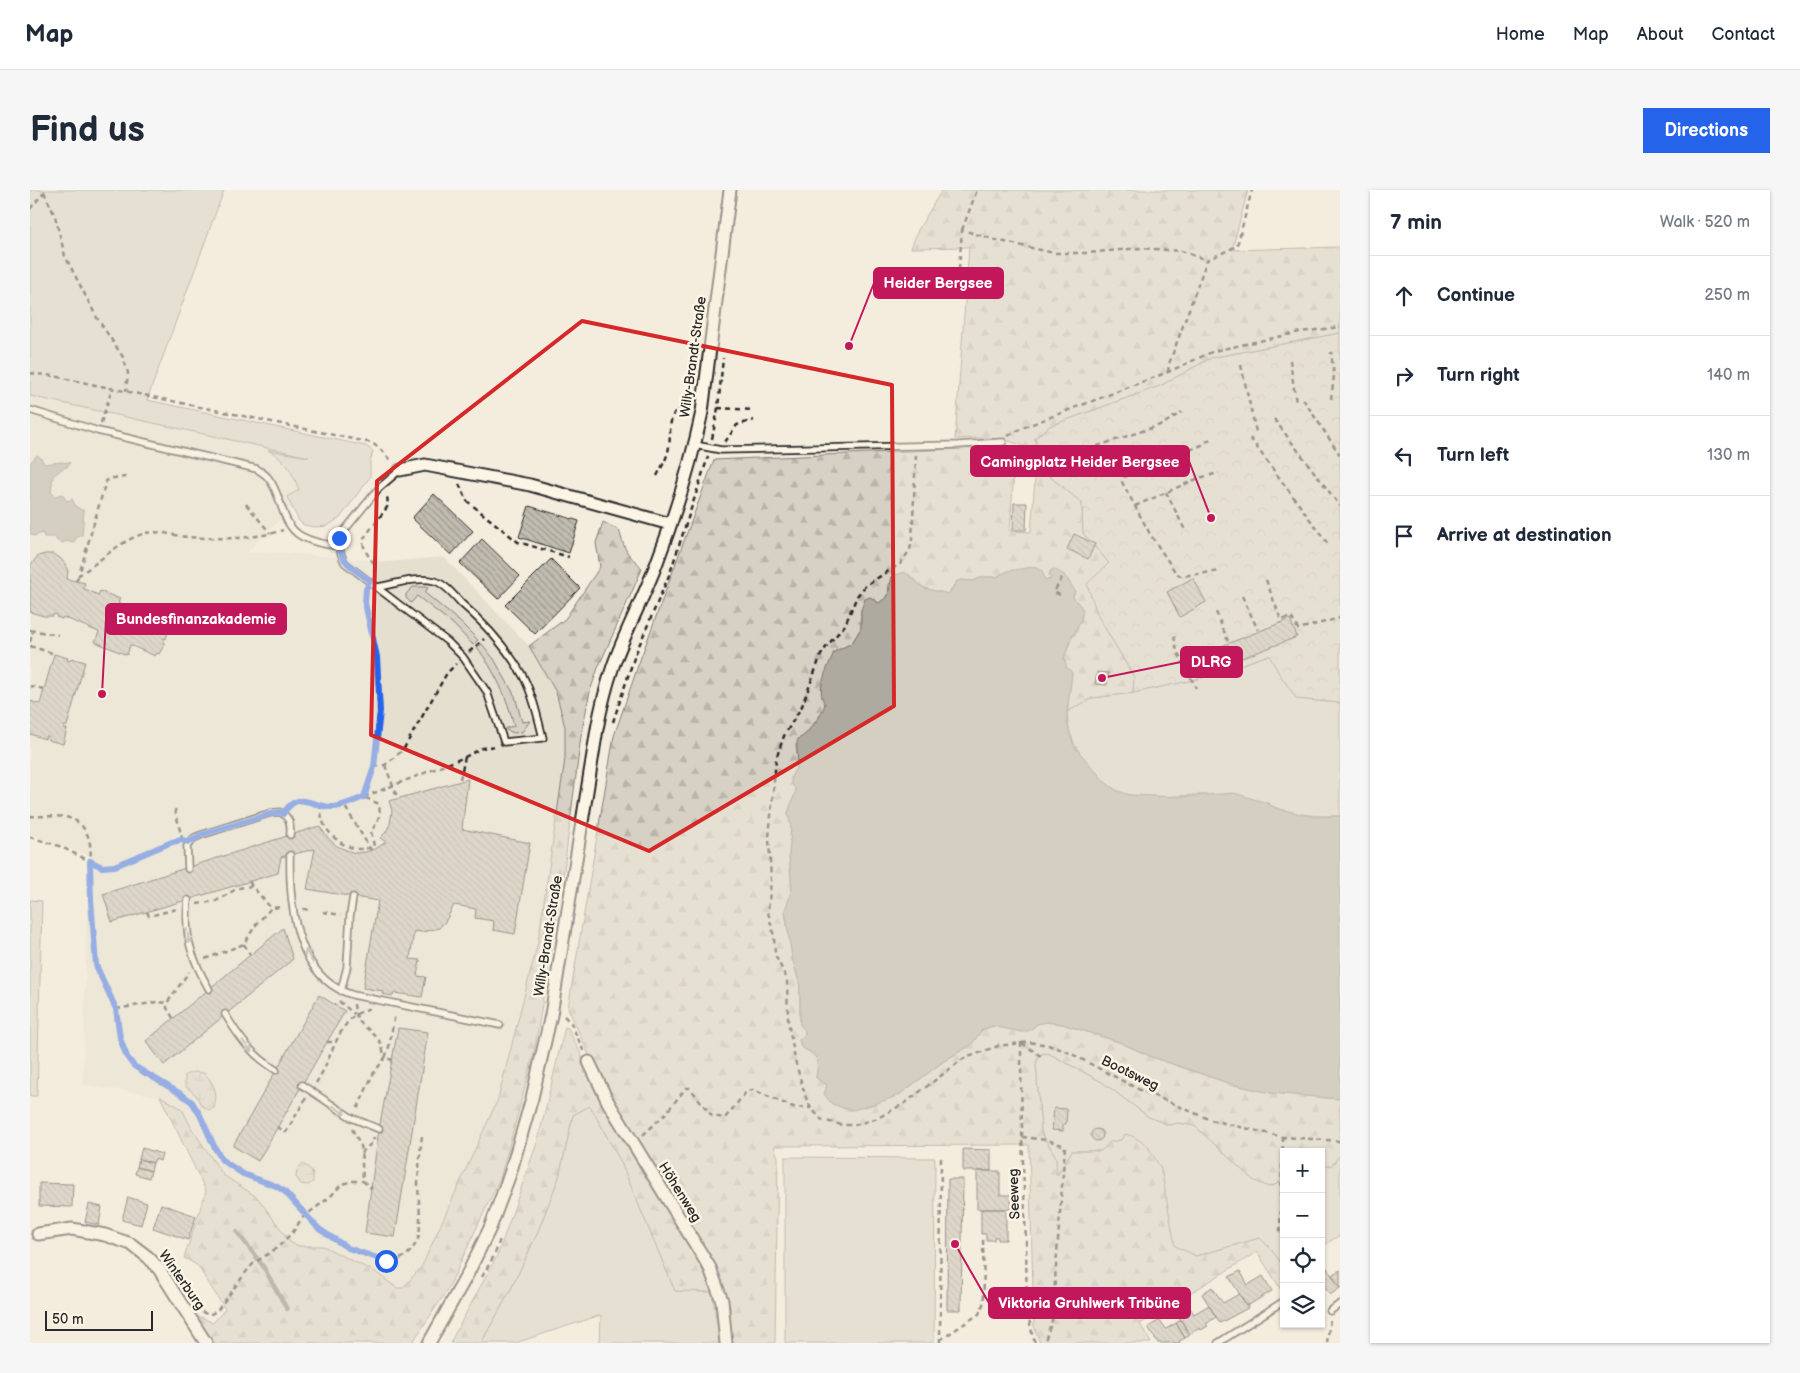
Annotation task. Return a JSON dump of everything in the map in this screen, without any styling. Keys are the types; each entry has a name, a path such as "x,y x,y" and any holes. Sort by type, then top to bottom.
{"street":[{"name":"Willy-Brandt-Straße","path":"429,1343 467,1275 490,1228 510,1174 532,1098 551,1015 595,738 604,695 613,665 656,565 695,445 703,405 730,190"},
{"path":"400,470 425,465 456,470 530,485 670,524"},
{"name":"Höhenweg","path":"589,1062 608,1102 632,1143 710,1268 722,1301 726,1343"},
{"name":"Winterburg","path":"38,1234 72,1229 105,1235 130,1244 141,1251 159,1269 206,1343"}],"lane":[{"path":"30,410 98,431 257,469 270,480 291,527 300,536 339,546"},
{"path":"695,445 721,450 916,446 1003,442"},
{"path":"378,588 416,580 436,581 462,603 501,644 523,677 538,715 543,738 504,742 486,692 463,658 448,642 345,563 339,546 339,538 379,488 400,470"},
{"path":"188,869 186,851 189,842 201,835 280,812 289,819 291,826 290,835"},
{"path":"290,855 290,893 297,929 305,950 319,974 330,985 353,995 500,1025"},
{"path":"341,991 347,967 353,897"},
{"path":"187,903 188,939 196,965 209,988"},
{"path":"225,1014 236,1033 252,1053 276,1070"},
{"path":"302,1085 352,1118 378,1129"},
{"path":"1218,1343 1280,1304"},
{"path":"1330,1311 1340,1304"}],"path":[{"path":"959,269 962,230 977,190"},
{"path":"962,230 1054,253 1087,253 1141,248 1181,251 1207,260 1237,246 1252,190"},
{"path":"30,208 45,191 55,216 65,256 97,318 123,357 128,373 126,392"},
{"path":"1168,372 1172,355 1207,260"},
{"path":"1003,442 1022,428 1168,372 1214,351 1300,332 1340,327"},
{"path":"1331,352 1334,376 1331,399"},
{"path":"1290,360 1296,403"},
{"path":"1241,365 1256,432"},
{"path":"30,373 372,443 400,470"},
{"path":"98,431 112,389"},
{"path":"1303,399 1340,455"},
{"path":"657,476 666,460 670,446 670,422 676,410 689,404 724,409 754,410"},
{"path":"1080,452 1163,424 1182,412"},
{"path":"1274,419 1340,506"},
{"path":"721,450 728,436 737,425 754,420"},
{"path":"1210,438 1202,445 1124,477 1122,482 1150,534 1176,574 1180,576 1221,571"},
{"path":"1250,438 1328,544"},
{"path":"632,1143 649,1131 686,1088 690,1088 712,1116 718,1118 724,1118 747,1091 753,1090 793,1107 811,1108 806,1098 796,1064 788,1022 787,979 775,955 774,936 768,912 771,880 768,838 776,759 784,736 802,706 821,655 826,646 845,625 857,596 866,585 900,564 910,550 916,446"},
{"path":"456,470 460,487 467,501 518,542 569,557"},
{"path":"1134,506 1200,478 1219,473"},
{"path":"76,581 106,481 126,477"},
{"path":"364,797 374,767 380,711 377,657 365,603 366,589 375,565 363,547 362,542 388,506 388,491"},
{"path":"1166,492 1186,532"},
{"path":"246,504 270,533"},
{"path":"79,575 133,537 149,532 189,537 232,538 270,533 291,527"},
{"path":"1060,595 1054,592 1064,574"},
{"path":"1266,580 1281,620 1291,617 1298,629 1340,618"},
{"path":"1242,596 1258,630"},
{"path":"1216,612 1228,641"},
{"path":"30,642 32,630 58,635"},
{"path":"374,767 385,766 403,750 447,672 490,632"},
{"path":"1174,636 1177,652 1196,688"},
{"path":"30,646 52,653"},
{"path":"30,686 44,690"},
{"path":"283,814 292,803 299,800 306,800 330,807 344,805 465,757 482,748 494,747 504,742"},
{"path":"460,779 465,757"},
{"path":"385,766 398,799"},
{"path":"364,797 379,804 380,813 376,826 372,831 374,846 371,849"},
{"path":"320,804 323,822 339,842 352,848 371,849"},
{"path":"344,805 371,849"},
{"path":"176,809 182,840"},
{"path":"30,816 73,818 86,832 90,849 91,900 96,965 116,1009 120,1038 127,1057 134,1066 192,1102 222,1160 243,1174 276,1186 284,1191 319,1229 348,1248 386,1261 397,1260 407,1254 418,1239 420,1230 418,1184 422,1136"},
{"path":"30,837 59,846 102,867 115,866 172,842 182,840 189,842"},
{"path":"249,881 271,908"},
{"path":"147,912 149,916 187,903 216,901 238,888 252,886"},
{"path":"215,954 244,944 255,926 271,908 293,908"},
{"path":"322,912 341,915"},
{"path":"244,944 250,955"},
{"path":"173,1018 167,1008 167,1003 196,965"},
{"path":"353,995 355,1015 362,1025 378,1039 385,1058"},
{"path":"116,1009 157,1002 167,1003"},
{"path":"323,1073 345,1026 355,1015 384,1002"},
{"path":"363,1181 360,1146 351,1124 352,1118 373,1074 385,1058 389,1047 397,1004"},
{"path":"564,1016 571,1023 589,1062"},
{"path":"327,1042 337,1042"},
{"path":"1021,1042 1042,1057"},
{"name":"Bootsweg","path":"811,1108 822,1120 842,1125 855,1125 878,1118 905,1103 963,1059 980,1051 1021,1042 1040,1043 1066,1051 1138,1089 1198,1116 1283,1137 1340,1141"},
{"name":"Seeweg","path":"1021,1042 1022,1137 1028,1296 1030,1327 1036,1343"},
{"path":"385,1058 393,1060"},
{"path":"277,1127 286,1132 311,1091"},
{"path":"361,1153 373,1142 378,1129"},
{"path":"1022,1137 1047,1140 1065,1146 1052,1321 1044,1343"},
{"path":"1283,1137 1280,1231 1284,1238"},
{"path":"940,1342 941,1157"},
{"path":"181,1304 186,1302 192,1304 206,1315 213,1314 225,1302 253,1264 263,1258 293,1232 302,1218 330,1198 341,1184 351,1181 363,1181 372,1189"},
{"path":"940,1342 979,1314 982,1308 984,1302 983,1239"}],"highlighted area":[{"path":"582,321 892,385 894,706 649,851 371,735 377,481"}],"shaded area":[{"path":"30,397 104,411 338,463 246,553 291,553 387,562 444,557 529,646 556,692 565,727 565,759 538,942 522,1009 498,1099 422,1266 403,1288 397,1288 375,1272 323,1246 299,1246 290,1243 257,1197 223,1175 192,1129 182,1109 160,1096 83,1085 88,861 90,856 30,834"},
{"path":"37,455 44,464 70,463 53,476 51,492 55,496 62,494 67,501 72,499 76,507 84,511 82,535 76,538 73,543 67,541 63,543 56,540 56,537 44,537 43,533 33,536 30,533 30,463"},
{"path":"1033,567 1042,570 1045,580 1051,579 1049,574 1051,570 1062,574 1075,591 1073,597 1083,609 1081,620 1064,658 1066,666 1072,673 1067,723 1074,746 1105,782 1116,790 1129,795 1180,797 1234,793 1267,803 1275,808 1315,817 1340,816 1340,1099 1271,1093 1231,1084 1152,1057 1119,1042 1062,1024 1047,1022 1037,1024 1030,1030 1022,1032 993,1026 982,1030 971,1045 944,1061 899,1095 875,1104 853,1110 832,1104 824,1094 827,1085 816,1078 816,1059 811,1053 801,1047 799,1039 805,1035 805,1030 800,1025 800,986 792,957 785,910 792,890 789,856 791,826 788,813 796,790 791,781 797,766 798,739 811,729 823,709 825,704 821,692 822,685 834,652 852,643 861,628 861,610 865,599 870,597 879,603 888,596 892,576 905,572 924,588 948,594 956,582 961,580 973,581 983,577 996,577 1008,571"}],"green space":[{"path":"30,190 224,190 147,400 366,446 373,451 370,462 370,477 340,518 327,526 315,527 304,525 299,521 287,497 299,490 293,476 288,466 268,450 309,457 30,396"},
{"path":"942,190 1248,190 1232,250 1340,247 1340,333 1211,358 1160,386 1050,426 1035,438 1038,453 1016,443 998,439 955,439 969,247 911,248 918,230"},
{"path":"1340,333 1340,703 1297,699 1269,655 1198,679 1133,693 1134,677 1098,616 1087,584 1109,563 1083,533 1082,503 1036,465 1038,453 1035,438 1050,426 1160,386 1211,358"},
{"path":"1000,447 1015,454 1010,531 1031,532 1036,465 1082,503 1083,533 1109,563 1098,616 1134,677 1133,693 1092,698 1067,712 1072,673 1066,666 1064,659 1071,639 1077,631 1083,610 1073,597 1075,591 1051,579 1048,581 1044,580 1043,577 1008,571 996,577 983,577 973,581 961,580 956,582 948,594 921,586 909,574 889,584 888,596 879,603 870,597 861,610 861,628 852,643 834,652 821,688 825,704 824,710 796,745 797,762 791,777 797,790 788,813 791,826 789,856 792,890 785,911 792,957 800,986 800,1024 805,1030 805,1035 799,1040 801,1047 811,1053 816,1059 816,1078 827,1085 899,1095 944,1061 971,1045 982,1030 993,1026 1022,1032 1030,1030 1037,1024 1047,1022 1062,1024 1119,1042 1152,1057 1231,1084 1271,1093 1340,1099 1340,1155 1332,1165 1325,1166 1325,1148 1280,1148 1280,1181 1269,1187 1253,1180 1195,1126 1178,1123 1169,1125 1149,1117 1102,1082 1048,1053 1041,1054 1036,1063 1041,1132 1056,1157 1057,1176 1072,1151 1101,1151 1110,1142 1121,1140 1125,1134 1132,1136 1147,1145 1161,1169 1175,1246 1196,1256 1260,1238 1280,1262 1280,1288 1257,1252 1140,1324 1151,1343 1040,1343 1034,1326 1029,1145 774,1146 778,1157 775,1343 731,1343 730,1307 717,1269 598,1075 568,1008 614,736 714,460"},
{"path":"603,522 619,530 627,551 642,569 598,668 590,691 581,736 563,877 534,1053 501,1176 448,1289 412,1343 215,1343 197,1319 201,1317 213,1323 225,1309 197,1265 184,1258 206,1191 160,1096 182,1109 192,1129 223,1175 257,1197 291,1243 299,1246 323,1246 375,1272 397,1288 403,1288 422,1266 498,1099 538,942 565,759 565,727 556,692 529,646 565,619 600,567 596,543"},
{"path":"413,587 428,587 425,593 460,622 478,640 473,645 453,624 417,596 411,603 406,598 406,594"},
{"path":"482,644 494,659 515,696 522,722 530,721 522,732 514,733 506,730 506,728 514,726 511,715 500,685 477,647"},
{"path":"1269,655 1297,699 1340,703 1340,816 1293,813 1267,803 1214,796 1147,797 1125,794 1112,788 1101,778 1075,746 1067,712 1092,698 1133,693 1198,679"},
{"path":"30,900 42,901 37,1096 30,1096"},
{"path":"565,1027 568,1028 624,1142 699,1263 712,1292 675,1291 620,1160 590,1106 573,1115 559,1177 536,1236 510,1291 481,1343 450,1343 498,1254 538,1140"},
{"path":"1048,1053 1102,1082 1149,1117 1169,1125 1178,1123 1195,1126 1253,1180 1269,1187 1280,1181 1280,1262 1260,1238 1196,1256 1174,1246 1161,1169 1121,1140 1110,1143 1101,1151 1072,1151 1056,1177 1056,1157 1041,1132 1036,1063 1040,1054"},
{"path":"194,1072 204,1073 211,1081 216,1097 214,1108 209,1110 201,1105 196,1095 185,1086 185,1075"},
{"path":"590,1106 620,1160 675,1291 712,1292 720,1343 600,1343 601,1315 515,1343 481,1343 510,1291 536,1236 559,1177 573,1115"},
{"path":"1340,1155 1340,1235 1325,1244 1325,1166 1332,1165"},
{"path":"785,1157 935,1158 934,1343 785,1343"},
{"path":"302,1164 310,1169 313,1176 313,1182 308,1185 301,1184 296,1177 297,1170"}],"building":[{"path":"434,494 473,531 451,555 412,518"},
{"path":"1014,503 1027,503 1026,530 1013,530"},
{"path":"529,506 579,521 569,553 519,537"},
{"path":"1074,534 1095,544 1088,559 1067,549"},
{"path":"482,539 520,576 498,599 460,563"},
{"path":"53,554 60,558 68,571 67,579 85,583 83,588 98,595 100,591 120,599 118,603 138,611 140,607 159,615 158,619 169,624 167,627 169,628 166,639 164,638 163,643 165,643 159,654 157,653 155,656 130,645 127,655 95,642 99,632 63,617 62,619 56,617 57,615 54,614 53,616 44,616 30,612 30,566 38,556"},
{"path":"551,559 580,588 535,634 505,605"},
{"path":"1193,578 1206,602 1180,617 1167,592"},
{"path":"1290,619 1297,637 1195,676 1189,659"},
{"path":"54,654 68,658 67,660 70,661 71,658 85,662 67,726 64,726 64,729 67,729 63,744 48,740 48,736 45,739 30,734 30,701 40,704"},
{"path":"1097,672 1109,673 1107,685 1095,684"},
{"path":"468,779 462,829 530,843 515,934 493,930 494,921 475,918 476,909 454,905 445,922 439,928 422,932 414,931 410,959 420,960 417,976 426,977 422,997 394,993 393,996 382,994 383,991 363,988 378,901 307,889 315,849 281,857 278,873 112,922 103,894 319,826 329,839 337,846 346,850 355,853 377,848 386,842 380,838 390,824 392,811 389,801"},
{"path":"283,928 293,959 164,1065 146,1041"},
{"path":"319,995 345,1011 258,1161 233,1146"},
{"path":"398,1028 428,1032 395,1237 365,1233 379,1129"},
{"path":"1054,1108 1067,1109 1066,1124 1063,1124 1063,1131 1052,1130"},
{"path":"1097,1129 1103,1135 1097,1141 1091,1135"},
{"path":"142,1148 162,1154 160,1161 155,1159 153,1163 139,1159"},
{"path":"963,1149 991,1150 991,1171 963,1171"},
{"path":"139,1159 153,1163 151,1171 137,1167"},
{"path":"137,1167 151,1171 149,1178 135,1174"},
{"path":"977,1171 1000,1171 1000,1195 1012,1195 1011,1209 977,1209"},
{"path":"948,1179 963,1179 961,1310 947,1310"},
{"path":"39,1183 73,1184 72,1207 39,1206"},
{"path":"128,1197 147,1203 141,1225 122,1220"},
{"path":"89,1204 102,1207 99,1225 85,1222"},
{"path":"161,1204 196,1216 188,1240 153,1228"},
{"path":"981,1209 1006,1209 1006,1240 998,1240 998,1237 994,1237 994,1240 986,1240 986,1234 981,1234"},
{"path":"1325,1265 1340,1288 1330,1295 1325,1287"},
{"path":"1340,1270 1340,1288 1332,1275"},
{"path":"1240,1271 1248,1285 1263,1276 1272,1291 1247,1306 1229,1277"},
{"path":"1212,1287 1223,1303 1239,1294 1248,1308 1220,1323 1202,1294"},
{"path":"1187,1303 1194,1314 1209,1305 1216,1317 1206,1324 1208,1326 1189,1334 1175,1311"},
{"path":"1160,1320 1166,1329 1176,1323 1185,1338 1179,1341 1180,1343 1158,1343 1148,1327"},
{"path":"1181,1320 1190,1335 1185,1338 1176,1323"}],"waterway":[{"path":"237,1232 263,1266 287,1309"}],"place":[{"name":"Heider Bergsee","path":"849,346"},
{"name":"Camingplatz Heider Bergsee","path":"1211,518"},
{"name":"DLRG","path":"1102,678"},
{"name":"Bundesfinanzakademie","path":"102,694"},
{"name":"Viktoria Gruhlwerk Tribüne","path":"955,1244"}],"route":[{"path":"339,538 339,546 345,563 370,581 366,589 365,603 377,657 380,711 374,767 364,797 344,805 330,807 306,800 299,800 292,803 283,814 280,812 270,814 201,835 189,842 182,840 172,842 115,866 102,867 90,861 91,900 96,965 116,1009 120,1038 127,1057 134,1066 192,1102 222,1160 243,1174 276,1186 284,1191 319,1229 348,1248 386,1261"}]}
